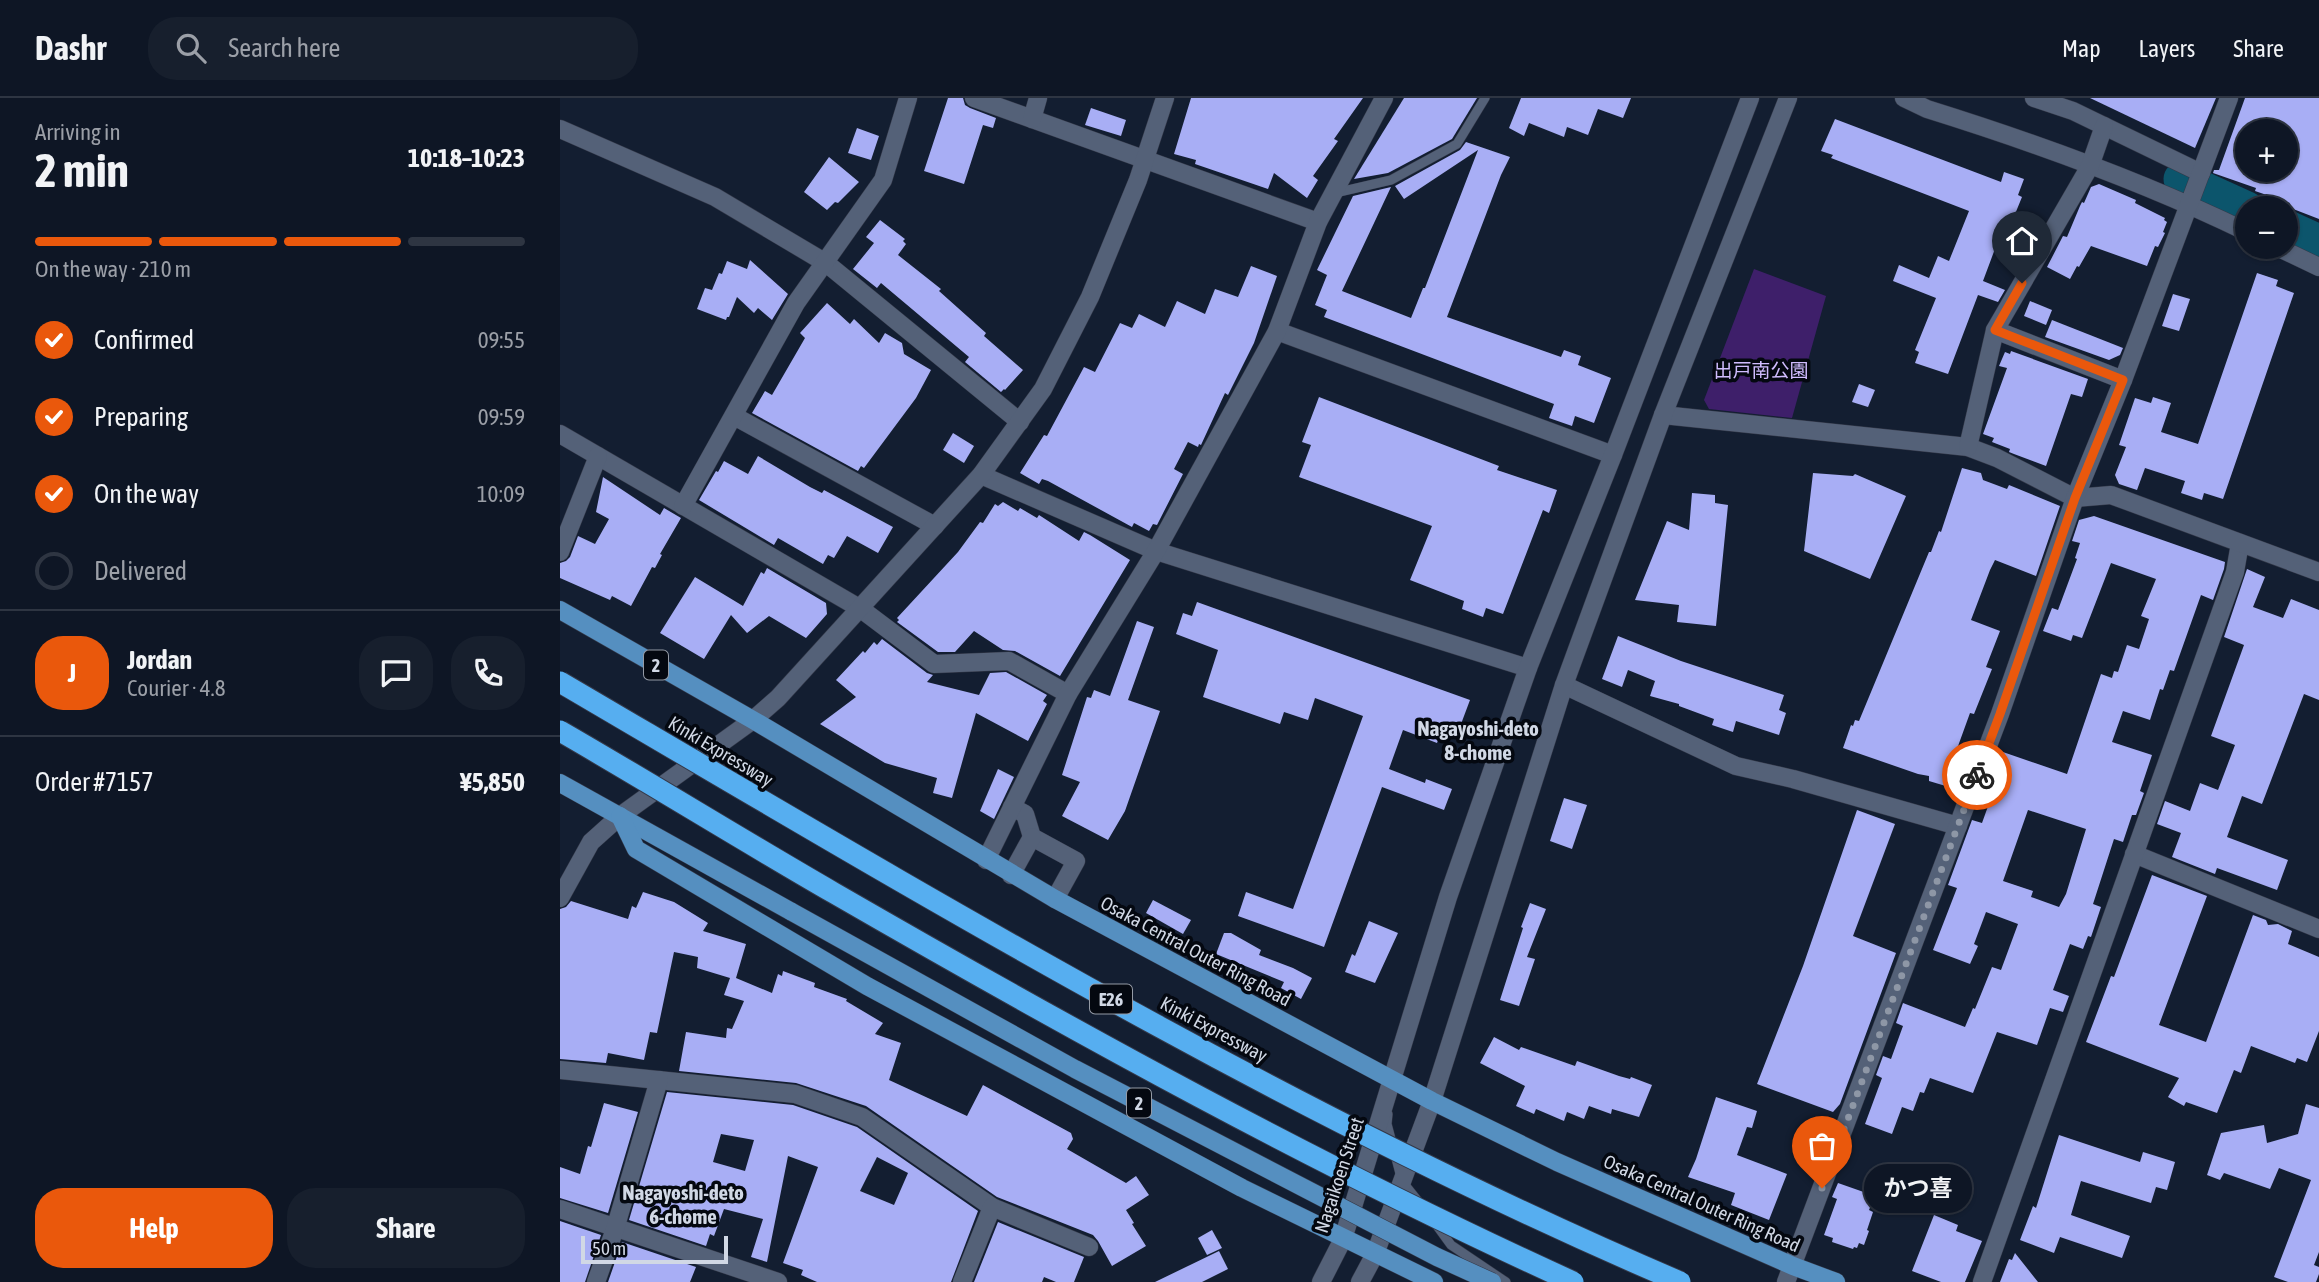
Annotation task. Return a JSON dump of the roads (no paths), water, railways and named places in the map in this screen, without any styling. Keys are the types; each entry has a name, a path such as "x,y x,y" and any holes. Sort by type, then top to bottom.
{"highway":[{"name":"Kinki Expressway","path":"560,682 856,856 1170,1032 1485,1195 1680,1282"},
{"name":"E26","path":"560,731 854,905 1152,1071 1467,1234 1573,1282"}],"main road":[{"name":"Osaka Central Outer Ring Road","path":"560,610 753,720 1055,900 1432,1101 1790,1274 1836,1282"},
{"name":"2","path":"560,783 1075,1069 1437,1257 1492,1282"},
{"name":"2","path":"620,816 636,849 867,986 1242,1188 1434,1282"}],"street":[{"path":"683,506 796,303 883,180 908,98"},
{"path":"974,98 1318,222"},
{"path":"1032,119 1038,98"},
{"path":"560,898 591,842 620,816 753,720 778,698 981,475 1043,389 1090,297 1145,161 1165,98"},
{"path":"986,860 1068,694 1156,551 1277,331 1318,222 1384,98"},
{"name":"Nagaikoen Street","path":"1321,1282 1343,1239 1448,897 1528,668 1751,98"},
{"path":"1360,1282 1375,1254 1432,1101 1564,685 1663,415 1788,98"},
{"path":"1904,98 1927,109 2189,204 2235,226"},
{"path":"2034,98 2075,104 2104,126 2201,173"},
{"path":"1790,1274 2000,714 2075,498 2123,380 2229,98"},
{"path":"1968,447 1995,330 2090,166 2104,126"},
{"path":"560,129 715,197 826,263 1020,422"},
{"path":"2298,257 2319,267"},
{"path":"1995,330 2123,380"},
{"path":"1277,331 1613,456"},
{"path":"1663,415 1968,447 1997,458 2075,498 2111,495 2319,572"},
{"path":"734,416 935,526"},
{"path":"560,435 861,609 934,664 1009,661 1068,694"},
{"path":"560,552 598,456"},
{"path":"981,475 1156,551 1528,668"},
{"path":"1982,1282 2235,572 2240,543"},
{"path":"1564,685 1736,766 1793,779 1958,826"},
{"path":"1012,807 1025,814 1032,837 1076,861 1055,900"},
{"path":"1011,875 1032,837"},
{"path":"2134,854 2319,929"},
{"path":"560,1070 795,1094 862,1117 992,1208 1089,1247"},
{"path":"596,1282 615,1229 659,1080"},
{"path":"961,1282 992,1208"},
{"path":"560,1209 778,1282"}],"lane":[{"path":"1334,193 1391,180 1457,144 1485,98"},
{"path":"1392,1079 1387,1124 1402,1181 1451,1244 1506,1282"}],"waterway":[{"path":"2181,179 2235,204"},
{"path":"2298,232 2319,242"}],"place":[{"name":"かつ喜","path":"1822,1188"}],"district":[{"name":"Nagayoshi-deto 8-chome","path":"1478,740"},
{"name":"Nagayoshi-deto 6-chome","path":"683,1204"}],"park label":[{"name":"出戸南公園","path":"1761,370"}]}
